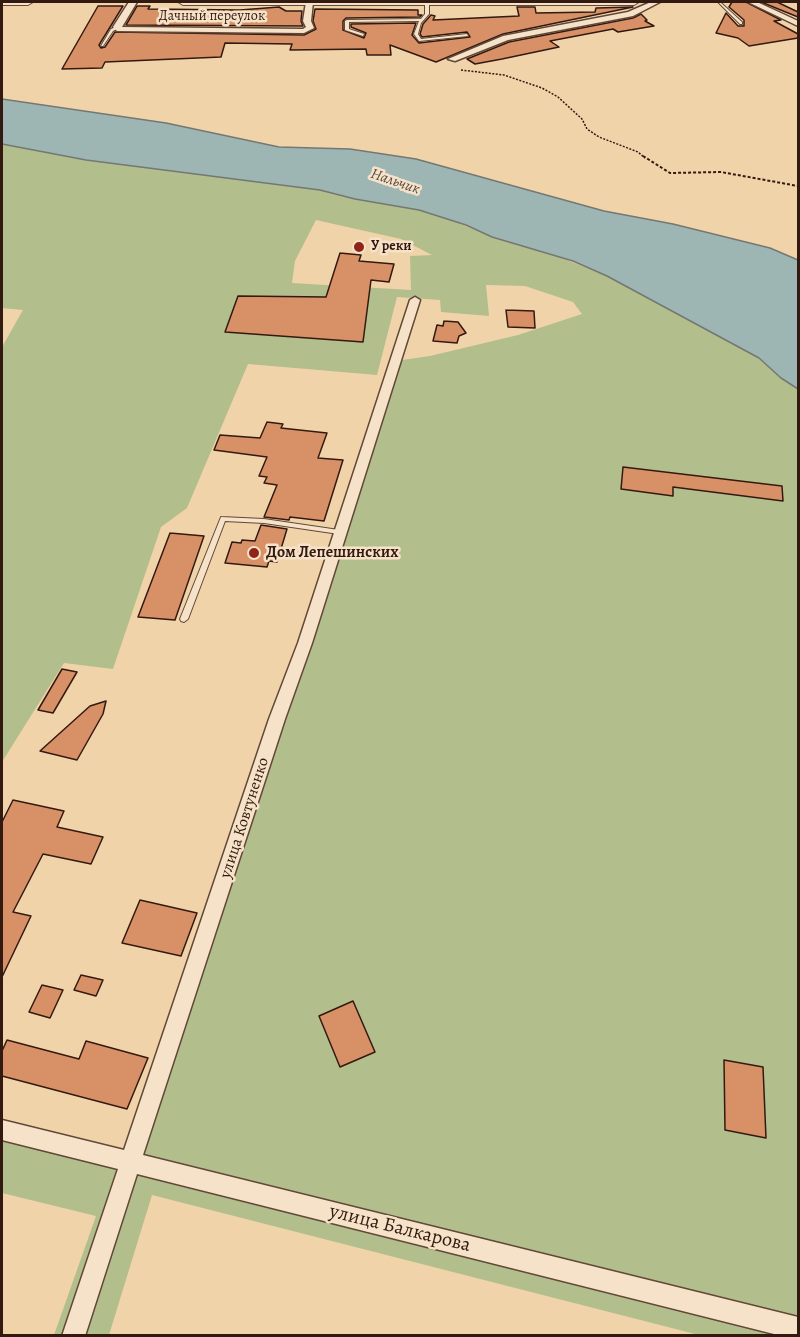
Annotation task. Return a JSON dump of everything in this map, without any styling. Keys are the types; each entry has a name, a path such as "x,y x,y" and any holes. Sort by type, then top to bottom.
{"street":[{"path":"2,2 28,2"},
{"path":"117,28 133,2"},
{"path":"183,2 634,2"},
{"name":"Дачный переулок","path":"117,28 304,31 310,28 307,21 310,2"},
{"path":"452,59 506,38 630,14 656,2"},
{"path":"752,2 798,24"},
{"name":"улица Ковтуненко","path":"73,1335 132,1164 415,300"},
{"name":"улица Балкарова","path":"2,1130 92,1150 132,1164 798,1328"}],"lane":[{"path":"427,2 427,14 421,20 416,34 423,41 467,35"},
{"path":"719,2 741,22"},
{"path":"363,35 347,30 347,21 421,20"},
{"path":"102,45 112,30 117,28"},
{"path":"184,619 223,519 264,521 339,532"}],"path":[{"path":"452,59 450,63 458,70 504,75 542,88 558,97 582,119 587,129 599,137 638,152 670,173 721,172 798,186"}],"green space":[{"path":"2,144 86,160 320,190 355,199 419,210 449,219 492,237 547,252 607,276 759,358 781,378 798,389 798,1335 699,1335 152,1195 109,1335 54,1335 96,1216 2,1193 2,1130 92,1150 131,1164 395,361 430,356 518,335 582,314 573,302 525,286 486,285 489,316 441,312 440,300 397,297 377,375 248,364 187,508 161,527 113,669 64,663 2,762 2,347 23,310 2,308","holes":["316,220 401,239 432,255 410,256 411,290 292,283 295,261"]}],"water":[{"name":"Нальчик","path":"2,99 166,123 279,147 350,149 416,159 604,211 673,224 770,248 798,260 798,389 781,378 759,358 607,276 573,261 492,237 466,225 419,210 355,199 320,190 86,160 2,144"}],"building":[{"path":"732,2 746,2 781,20 774,21 798,34 798,38 749,46 738,38 716,33 726,13 738,26 744,26 744,20 729,7"},
{"path":"761,2 777,2 798,12 798,17"},
{"path":"98,6 123,6 99,45 101,48 105,47 115,32 304,35 316,29 313,21 315,9 418,10 418,15 422,15 420,17 346,18 343,21 343,30 364,38 366,33 351,27 351,24 416,23 412,35 419,43 470,37 467,32 422,37 420,34 423,24 431,15 435,16 433,20 519,16 517,7 535,7 536,13 595,12 596,8 633,7 503,34 436,62 390,45 391,55 367,55 366,49 290,50 292,44 225,43 221,57 105,62 102,68 62,69"},
{"path":"137,6 150,6 148,9 240,10 279,7 286,11 302,11 303,26 126,25"},
{"path":"641,14 647,20 645,21 654,26 618,32 613,29 550,41 559,47 475,64 467,59 509,42 633,18"},
{"path":"340,253 361,255 359,261 394,264 389,282 371,280 363,342 225,332 238,296 326,297"},
{"path":"506,310 534,311 535,328 508,327"},
{"path":"444,321 458,322 466,333 459,336 457,343 433,341 437,325 443,326"},
{"path":"267,422 283,424 281,428 327,433 318,458 343,460 324,521 264,517 277,485 264,483 267,477 259,476 267,457 214,450 220,435 260,438"},
{"path":"623,467 782,486 783,501 673,487 673,496 621,489"},
{"name":"Дом Лепешинских","path":"261,525 287,529 277,562 269,561 267,567 225,563 232,542 255,541"},
{"path":"170,533 204,536 175,620 138,617"},
{"path":"62,669 77,672 53,713 38,710"},
{"path":"106,701 103,714 77,760 40,751 90,706"},
{"path":"13,800 64,811 57,827 103,837 91,864 43,854 13,912 31,916 2,977 2,822"},
{"path":"140,900 197,913 181,956 122,943"},
{"path":"81,975 103,980 96,996 74,990"},
{"path":"42,985 63,990 50,1018 29,1012"},
{"path":"353,1001 375,1052 340,1067 319,1016"},
{"path":"7,1040 79,1059 86,1041 148,1058 127,1109 2,1076 2,1051"},
{"path":"724,1060 763,1067 766,1138 725,1130"}],"place":[{"name":"У реки","path":"359,247"},
{"name":"Дом Лепешинских","path":"254,553"}]}
